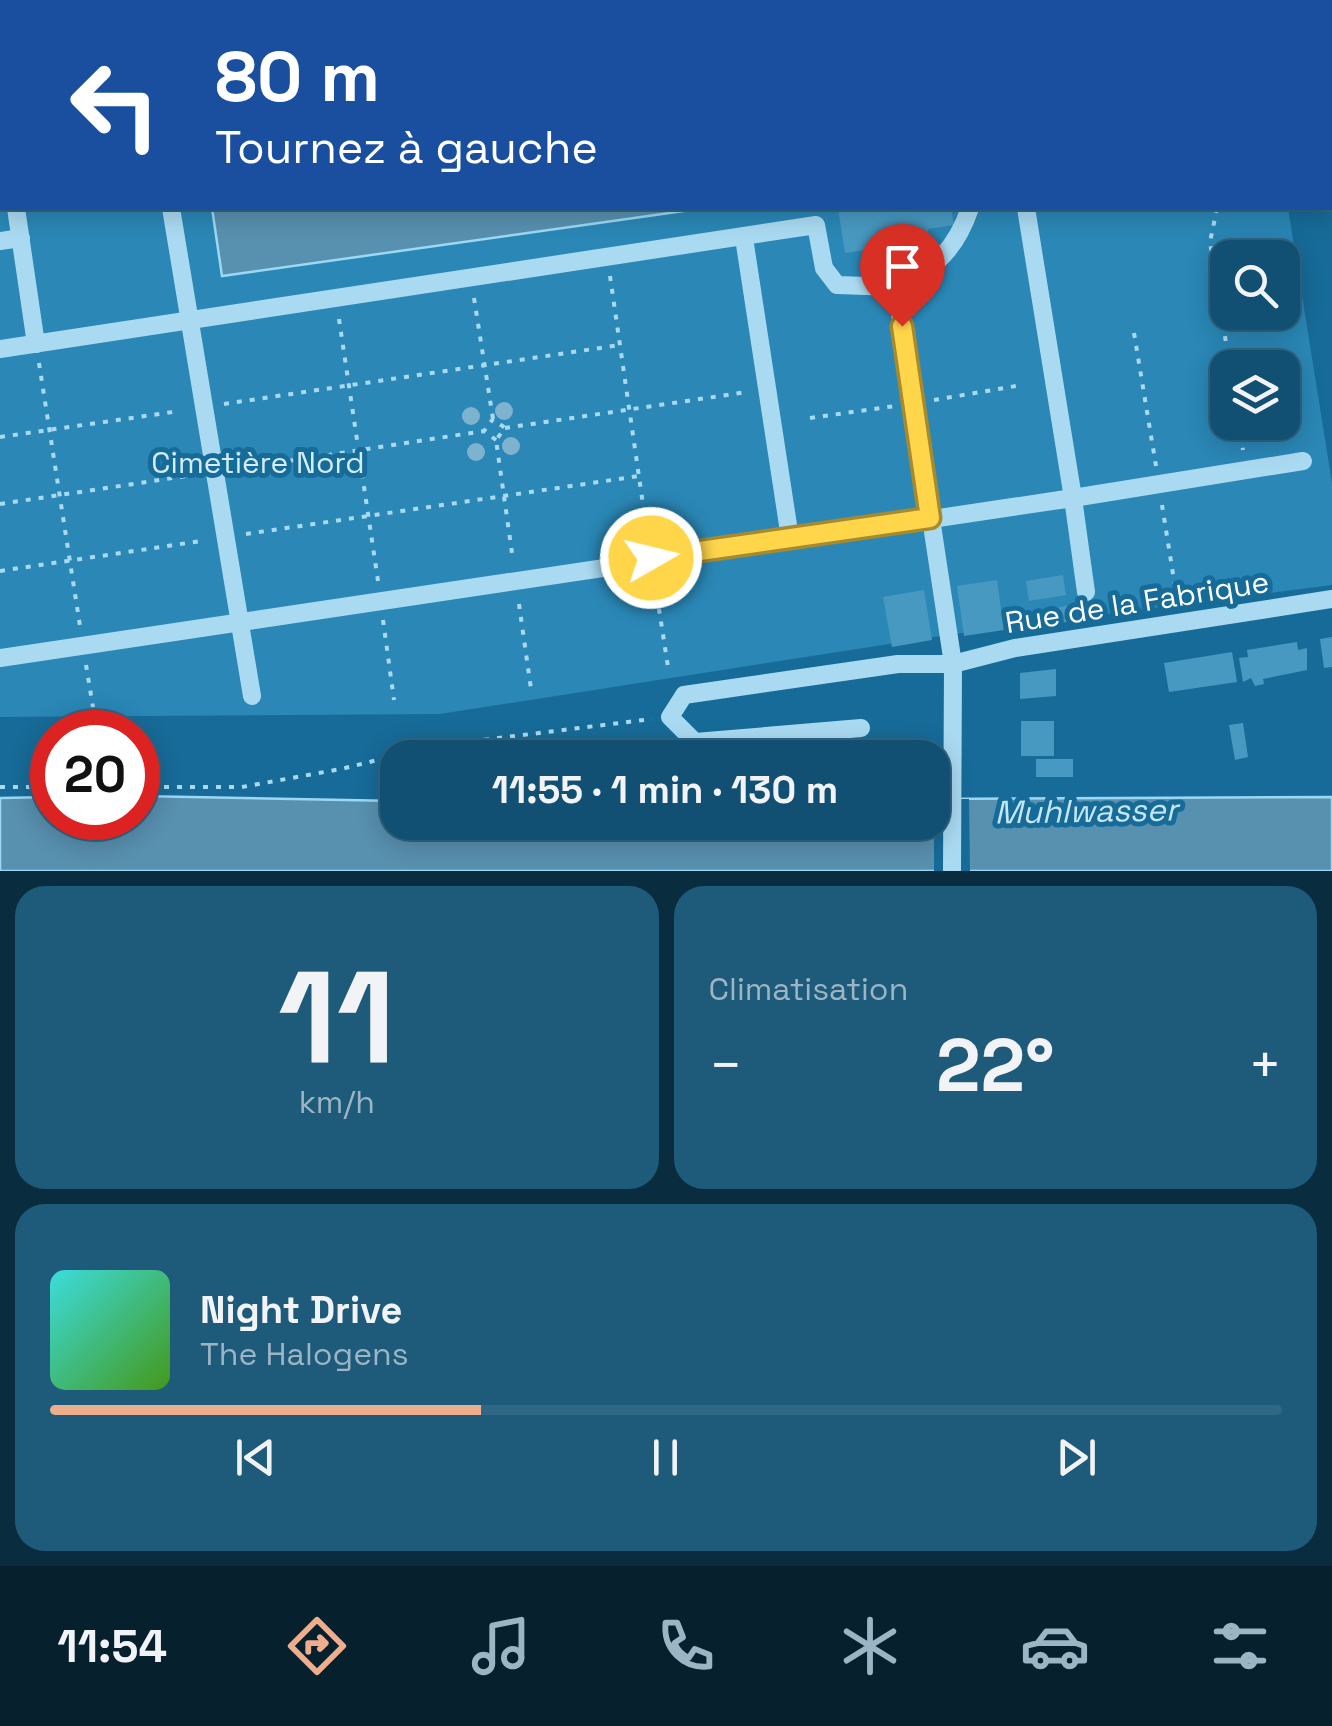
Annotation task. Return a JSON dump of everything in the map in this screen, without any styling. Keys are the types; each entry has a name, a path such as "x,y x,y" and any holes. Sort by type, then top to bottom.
{"street":[{"path":"16,210 36,344"},
{"path":"172,210 188,322 223,471 226,538 252,696"},
{"path":"0,349 744,238 815,216 824,268 837,285 896,287 932,270 955,244 969,210"},
{"path":"1026,210 1086,592"},
{"path":"0,241 21,238"},
{"path":"744,238 790,538"},
{"path":"896,287 953,664 952,871"},
{"path":"0,658 242,625 380,598 1303,461"},
{"name":"Rue de la Fabrique","path":"670,717 684,695 902,664 953,664 1015,648 1332,600"},
{"path":"670,717 695,742 860,728"}],"path":[{"path":"1217,210 1210,242 1227,350"},
{"path":"608,257 668,668"},
{"path":"0,504 484,431 492,420 471,278"},
{"path":"336,299 394,700"},
{"path":"1134,333 1177,599"},
{"path":"36,344 93,706"},
{"path":"222,404 620,344"},
{"path":"492,420 504,428 767,389"},
{"path":"0,437 180,410"},
{"path":"504,428 496,440 531,689"},
{"path":"484,431 496,440"},
{"path":"1242,440 1246,470"},
{"path":"226,538 639,476"},
{"path":"0,571 201,541"},
{"path":"160,787 242,787 434,746 670,717"},
{"path":"0,787 30,787"}],"green space":[{"name":"Cimetière Nord","path":"0,210 1288,210 1293,240 1210,240 1210,330 1300,330 1300,283 1332,483 1332,585 947,635 440,714 160,716 160,710 30,710 30,717 0,717"}],"water":[{"path":"212,210 691,210 222,276"},
{"name":"Muhlwasser","path":"160,796 380,801 380,840 950,840 950,799 1332,797 1332,871 0,871 0,798 30,797 30,840 160,840"}],"pier":[{"path":"950,799 969,799 970,871 934,871 934,840 950,840"}],"building":[{"path":"838,210 951,210 954,225 928,229 930,240 845,253"},
{"path":"1063,575 1066,595 1029,601 1026,581"},
{"path":"997,580 1004,630 964,636 957,586"},
{"path":"924,590 932,640 892,647 883,597"},
{"path":"1090,601 1093,618 1015,630 1013,617"},
{"path":"1332,637 1332,667 1324,668 1320,639"},
{"path":"1297,642 1298,650 1307,648 1307,670 1263,679 1264,684 1255,686 1251,678 1243,682 1239,658 1248,657 1247,650"},
{"path":"1232,652 1237,682 1169,692 1164,663"},
{"path":"1056,669 1056,696 1020,699 1020,673"},
{"path":"1021,721 1054,721 1054,756 1021,756"},
{"path":"1243,723 1248,757 1235,760 1229,725"},
{"path":"1036,759 1073,759 1073,777 1036,777"}],"route":[{"path":"651,558 930,518 902,326"}]}
